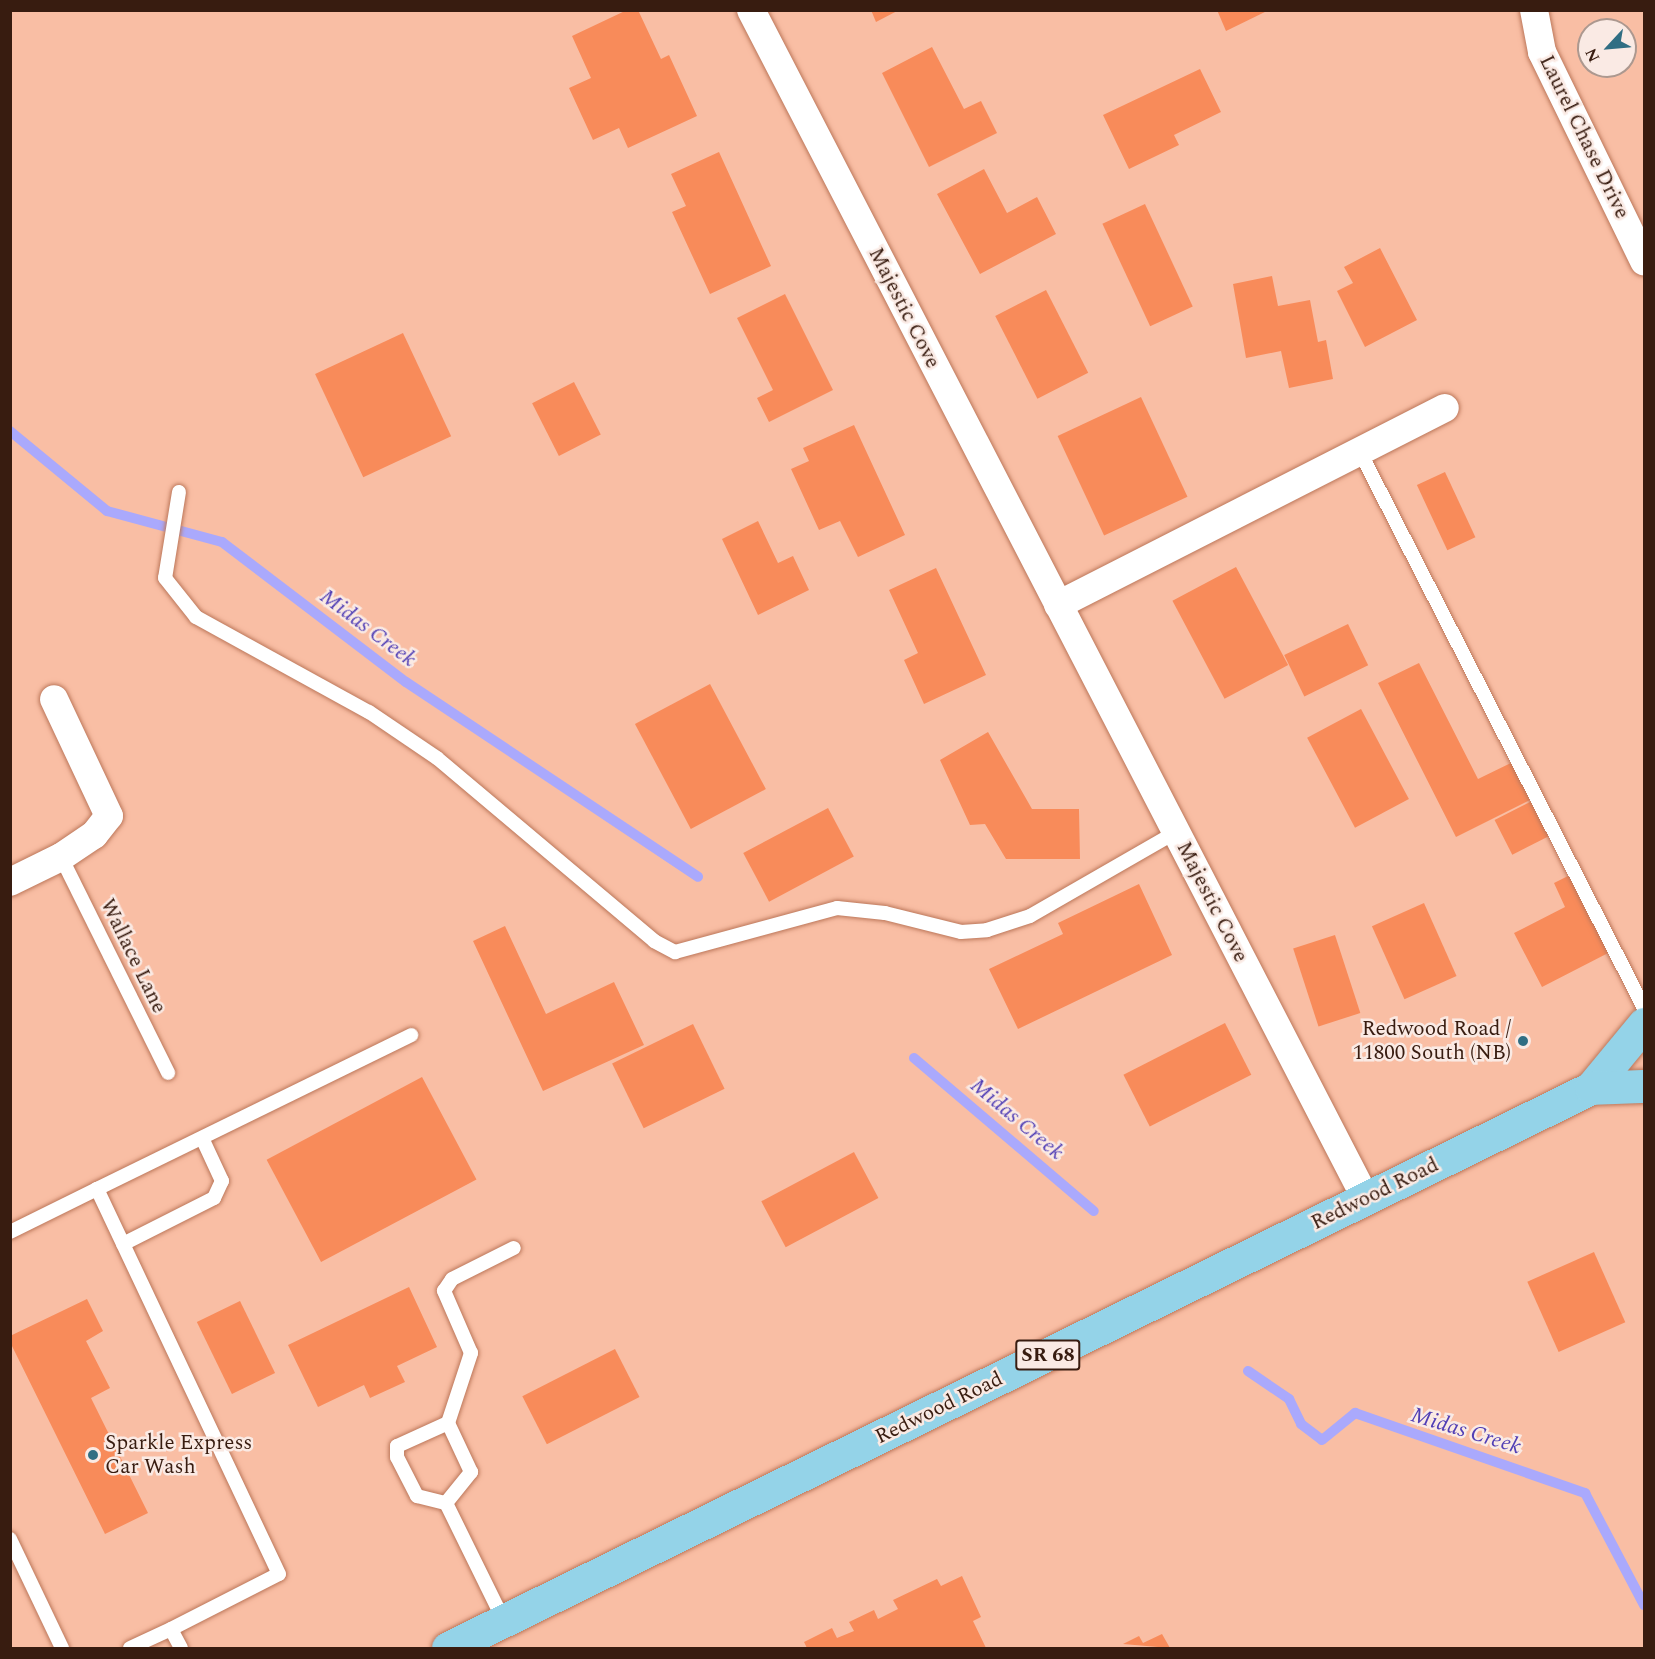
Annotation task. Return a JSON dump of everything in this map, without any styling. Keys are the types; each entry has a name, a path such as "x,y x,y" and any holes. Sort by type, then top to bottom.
{"main road":[{"name":"Redwood Road","path":"1591,1088 1644,1024"},
{"name":"Redwood Road","path":"448,1648 1591,1088 1644,1086"}],"street":[{"name":"Majestic Cove","path":"751,10 1366,1199"},
{"name":"Laurel Chase Drive","path":"1534,10 1542,52 1644,261"},
{"path":"1058,605 1445,408"},
{"path":"10,882 61,857 94,835 109,816 54,699"}],"lane":[{"path":"1360,452 1644,1008"},
{"path":"179,492 165,578 196,617 369,712 437,758 654,941 675,951 837,909 885,913 961,932 987,930 1030,916 1176,832"},
{"name":"Wallace Lane","path":"61,857 168,1073"},
{"path":"10,1232 411,1035"},
{"path":"123,1244 214,1198 222,1181 202,1138"},
{"path":"97,1189 279,1574 130,1648"},
{"path":"446,1503 471,1472 448,1423 471,1353 444,1291 452,1279 514,1248"},
{"path":"446,1503 417,1496 397,1457 397,1446 448,1423"},
{"path":"446,1503 504,1621"},
{"path":"10,1539 62,1648"},
{"path":"171,1629 181,1648"}],"building":[{"path":"627,10 638,10 661,59 669,55 697,116 628,148 619,128 593,140 569,88 591,78 572,36"},
{"path":"871,10 899,10 876,22"},
{"path":"1217,10 1269,10 1226,31"},
{"path":"932,47 964,109 981,101 997,133 929,167 882,73"},
{"path":"1200,69 1221,112 1174,135 1179,145 1129,169 1103,115"},
{"path":"719,152 771,266 710,294 672,212 686,206 671,174"},
{"path":"984,169 1007,213 1037,197 1056,234 980,274 937,194"},
{"path":"1145,204 1193,306 1150,326 1102,224"},
{"path":"1380,248 1417,320 1365,347 1337,291 1353,283 1344,267"},
{"path":"1272,276 1278,306 1310,300 1318,342 1326,340 1333,379 1289,388 1281,351 1246,358 1233,284"},
{"path":"1046,290 1088,373 1037,399 995,316"},
{"path":"785,294 833,390 769,422 757,398 773,390 737,318"},
{"path":"403,333 451,436 363,477 315,374"},
{"path":"574,382 601,435 559,456 532,403"},
{"path":"1141,397 1187,497 1104,536 1058,436"},
{"path":"854,425 905,535 858,557 840,521 819,530 791,469 809,461 803,448"},
{"path":"1445,472 1475,537 1447,550 1417,485"},
{"path":"758,521 778,563 793,556 809,590 758,615 722,539"},
{"path":"1236,567 1288,665 1225,699 1172,601"},
{"path":"936,568 986,675 924,704 904,660 918,653 889,590"},
{"path":"1348,624 1368,665 1304,696 1284,655"},
{"path":"1419,663 1478,779 1517,760 1536,797 1456,837 1378,683"},
{"path":"710,684 766,789 691,829 635,724"},
{"path":"1361,709 1409,799 1355,828 1307,738"},
{"path":"988,732 1032,809 1079,809 1080,859 1006,859 985,824 970,825 940,760"},
{"path":"1532,801 1550,836 1512,855 1495,820"},
{"path":"828,808 854,857 769,902 743,853"},
{"path":"1574,873 1614,950 1542,987 1514,933 1565,907 1554,883"},
{"path":"1139,884 1172,955 1018,1029 989,969 1063,934 1058,923"},
{"path":"1424,903 1457,976 1404,999 1372,926"},
{"path":"505,926 546,1014 614,982 644,1045 543,1091 473,941"},
{"path":"1335,935 1360,1013 1318,1027 1293,949"},
{"path":"1225,1023 1251,1075 1150,1126 1123,1075"},
{"path":"693,1024 725,1089 644,1128 612,1063"},
{"path":"422,1077 476,1179 321,1262 267,1160"},
{"path":"854,1152 878,1198 786,1247 761,1201"},
{"path":"1594,1252 1625,1322 1559,1352 1527,1282"},
{"path":"409,1287 437,1347 397,1366 405,1382 370,1398 364,1385 318,1407 288,1345"},
{"name":"Sparkle Express Car Wash","path":"87,1299 103,1331 86,1341 110,1388 91,1398 148,1513 105,1534 10,1342 10,1336"},
{"path":"240,1301 275,1373 232,1394 197,1322"},
{"path":"615,1349 640,1397 547,1444 522,1396"},
{"path":"962,1576 981,1617 973,1621 986,1648 807,1648 804,1642 832,1628 837,1638 854,1631 849,1622 874,1610 878,1619 898,1609 893,1600 937,1579 941,1586"},
{"path":"1162,1634 1170,1648 1123,1644 1139,1636 1143,1643"}],"waterway":[{"name":"Midas Creek","path":"10,431 107,511 222,542 406,682 698,877"},
{"name":"Midas Creek","path":"914,1058 1094,1211"},
{"name":"Midas Creek","path":"1248,1371 1289,1399 1301,1424 1322,1440 1355,1413 1585,1493 1644,1605"}],"place":[{"name":"Redwood Road / 11800 South (NB)","path":"1523,1041"},
{"name":"Sparkle Express Car Wash","path":"93,1455"}]}
